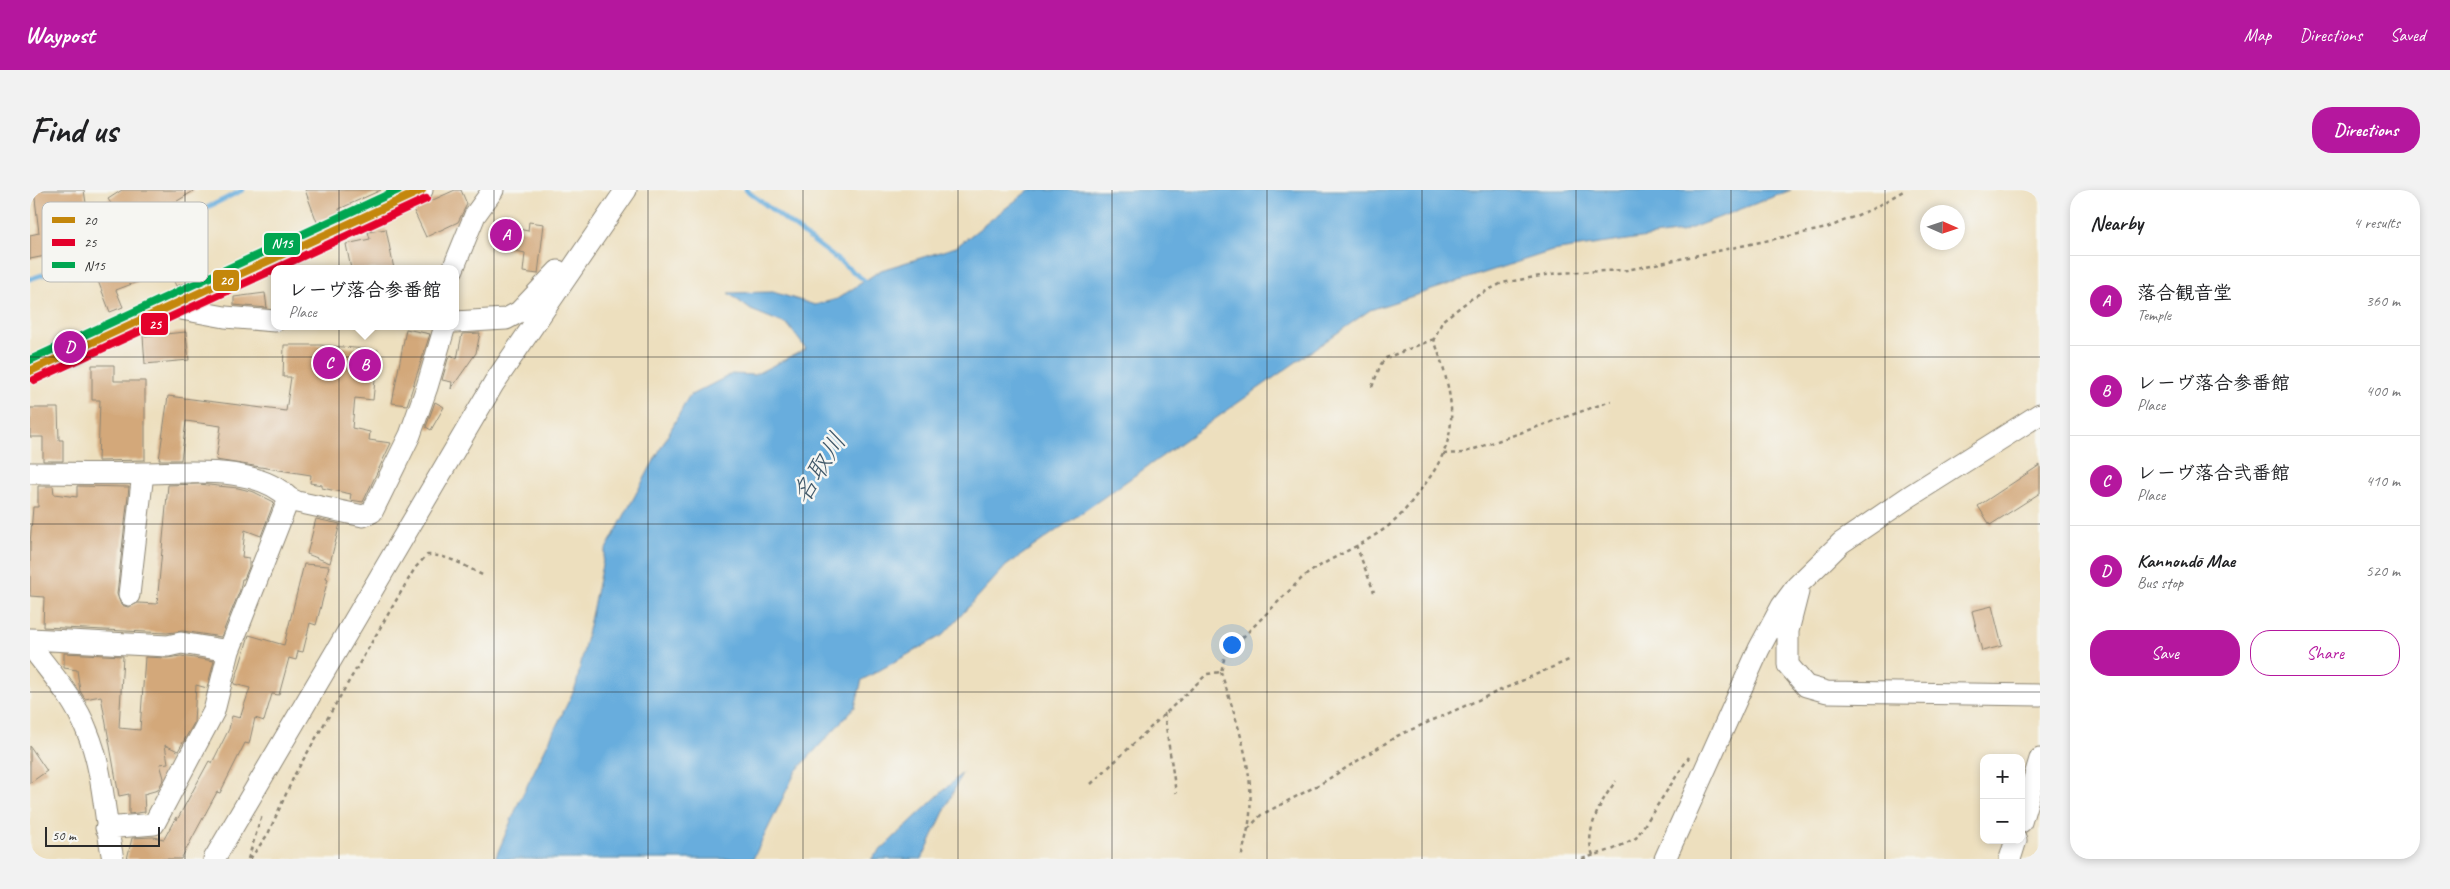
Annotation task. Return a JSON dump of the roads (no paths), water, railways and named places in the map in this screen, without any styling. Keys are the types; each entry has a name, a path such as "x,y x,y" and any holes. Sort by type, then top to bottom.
{"street":[{"path":"30,371 422,190"},
{"path":"455,265 475,215 493,190"},
{"path":"214,859 494,382 626,190"},
{"path":"459,322 506,319 519,312 560,268 578,260"},
{"path":"170,307 271,321"},
{"path":"30,473 190,471 259,479 280,489 289,498 297,502 363,516 372,512 410,435 444,330"},
{"path":"1664,859 1759,649 1782,606 1797,586 1841,544 1910,496 2040,414"},
{"path":"130,595 143,473"},
{"path":"106,828 154,824 214,711 229,651 289,498"},
{"path":"1797,586 1799,594 1788,631 1788,665 1806,686 1827,692 2040,695"},
{"path":"30,639 168,646 181,643 229,651"},
{"path":"30,645 65,691 87,730 100,772 106,828 112,859"},
{"path":"2025,809 2040,759"},
{"path":"2010,859 2015,844"}],"water":[{"name":"名取川","path":"1029,190 1791,190 1681,232 1552,251 1370,310 1006,566 943,635 862,680 855,707 796,771 753,859 495,859 519,802 576,686 605,551 689,396 732,374 754,375 806,349 788,325 751,310 728,293 773,292 815,305 837,299 881,270 956,247"},
{"path":"962,773 922,859 871,859"}],"waterway":[{"path":"208,207 243,190"},
{"path":"746,190 868,283"},
{"path":"30,279 42,275"}],"place":[{"name":"落合観音堂","path":"506,235"},
{"name":"Kannondō Mae","path":"70,347"},
{"name":"レーヴ落合弐番館","path":"329,363"},
{"name":"レーヴ落合参番館","path":"365,365"}]}
